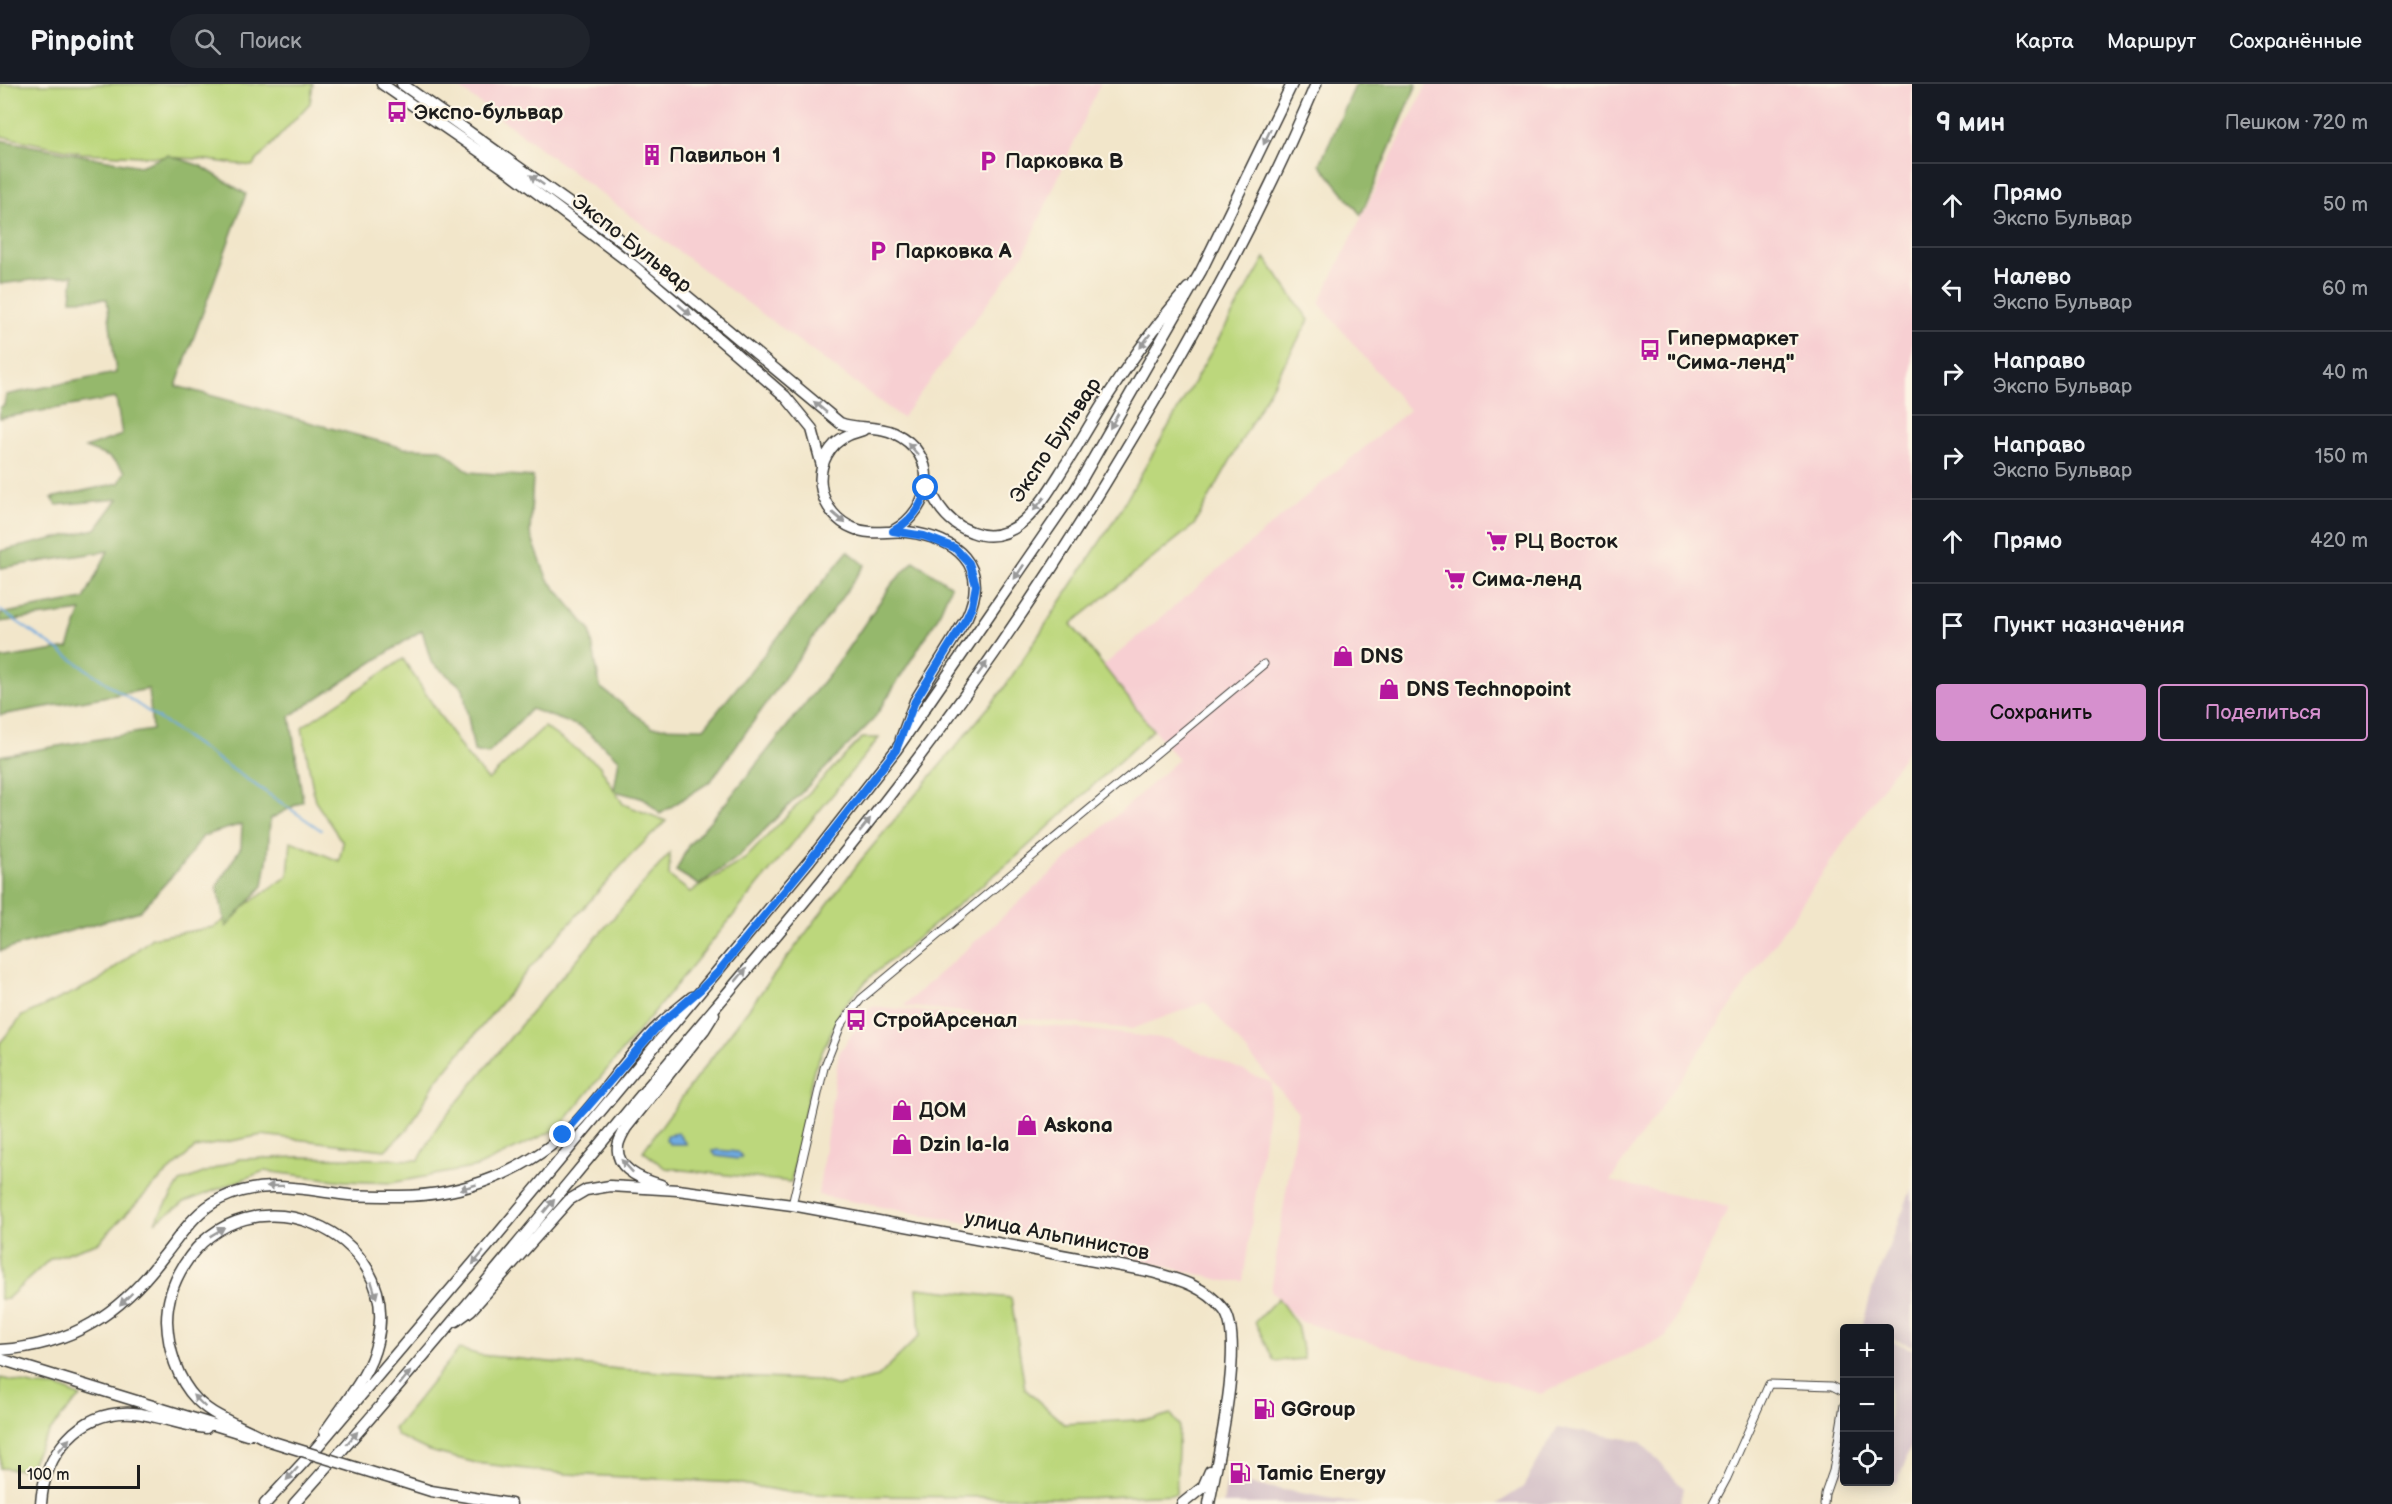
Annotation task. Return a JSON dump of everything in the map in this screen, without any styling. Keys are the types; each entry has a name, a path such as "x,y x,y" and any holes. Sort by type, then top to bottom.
{"main road":[{"name":"Экспо Бульвар","path":"381,84 512,174 634,266 785,396 812,429 822,466 820,476 822,491 834,516 847,525 864,532 893,531 924,536 955,548 969,563 976,585 972,606 915,701 896,750"},
{"name":"Экспо Бульвар","path":"402,84 615,236 834,419 847,426 884,429 896,434 912,446 924,465 932,496 946,515 959,527 990,536 1002,534 1022,523 1046,495 1131,361 1154,329 1196,279"},
{"path":"265,1504 312,1453 498,1234 810,860 896,750 1076,489 1196,279 1292,84"},
{"path":"294,1504 444,1331 725,996 896,787 1026,607 1156,400 1222,282 1270,188 1316,84"},
{"path":"822,466 829,452 841,439 872,428"},
{"path":"893,531 903,525 919,508 925,495 927,481"},
{"path":"0,1350 24,1348 66,1336 104,1317 133,1293 204,1209 237,1192 276,1186 376,1196 420,1196 474,1185 517,1168 563,1135 657,1027 701,989"},
{"path":"678,1190 650,1182 629,1171 620,1160 618,1146 626,1128 704,1030 725,996"},
{"path":"444,1331 471,1310 563,1206 577,1194 597,1187 610,1186 678,1190"},
{"name":"улица Альпинистов","path":"678,1190 792,1205 1148,1271 1185,1281 1206,1292 1225,1311 1231,1326 1232,1371 1209,1504"},
{"path":"269,1441 254,1431 211,1411 196,1399 176,1367 169,1342 167,1315 171,1293 180,1270 191,1253 203,1241 234,1222 270,1215 305,1221 336,1235 348,1245 368,1272 379,1308 377,1342 368,1368 312,1453"},
{"path":"0,1359 431,1491 511,1504"},
{"path":"41,1504 44,1481 54,1456 71,1436 103,1417 133,1413 150,1415 190,1426 227,1429"},
{"path":"1182,1504 1203,1487 1209,1477 1220,1439"}],"street":[{"path":"792,1205 824,1068 841,1025 855,1006 978,900 1264,664"},
{"path":"1713,1504 1769,1384 1832,1386 1840,1390"},
{"path":"1824,1504 1840,1432"}],"shaded area":[{"path":"454,84 1100,84 1024,254 902,418"},
{"path":"1427,84 1912,84 1912,744 1610,1181 1729,1207 1666,1337 1541,1394 1299,1321 1271,1291 1298,1112 1205,1002 1132,1029 903,1006 1178,760 1103,666 1409,410 1319,303"},
{"path":"871,1006 1170,1039 1272,1083 1243,1281 1225,1281 1077,1244 818,1195 839,1053"},
{"path":"1912,1187 1912,1346 1894,1339 1894,1324 1863,1324 1873,1287"},
{"path":"1894,1342 1912,1349 1912,1444 1897,1483 1894,1483"},
{"path":"1557,1428 1640,1441 1683,1488 1680,1504 1497,1504 1523,1487"},
{"path":"1227,1480 1362,1504 1223,1504"}],"green space":[{"path":"0,84 313,84 310,103 252,166 199,159 82,153 0,136"},
{"path":"1356,84 1417,84 1361,215 1320,164"},
{"path":"0,140 140,166 168,155 201,166 246,194 176,386 404,448 441,449 470,472 533,477 530,533 547,578 590,630 600,687 652,727 704,728 848,551 865,565 711,781 660,814 645,799 614,791 619,759 581,727 531,709 488,754 474,751 463,688 431,662 422,630 290,716 303,801 270,819 263,886 226,927 217,886 241,847 242,824 203,836 184,863 140,911 0,951 0,756 152,730 149,689 0,715 0,659 68,648 81,611 0,622 0,614 84,599 108,551 0,568 0,551 96,529 118,499 57,505 51,498 119,483 125,471 109,457 85,448 122,435 116,398 0,418 0,407 4,406 6,395 116,373 107,299 71,300 73,275 0,284"},
{"path":"1265,258 1309,320 1194,525 1071,624 1153,730 1015,858 869,978 842,1008 813,1072 791,1182 665,1168 643,1151 861,860 1002,691 1117,516"},
{"path":"914,561 951,586 937,619 873,720 738,857 699,885 676,871 688,846 724,805 837,664 892,584"},
{"path":"403,659 464,752 488,780 544,727 599,765 623,804 666,821 630,856 528,970 435,1083 409,1128 385,1150 262,1135 195,1148 154,1185 99,1242 50,1259 7,1299 0,1299 0,1043 22,1016 98,981 152,938 214,927 288,876 291,841 339,861 343,843 315,801 302,727"},
{"path":"862,738 879,738 559,1128 477,1167 391,1183 344,1181 264,1171 185,1202 155,1222 180,1182 239,1159 300,1157 419,1160 437,1127 538,1004 670,853 669,876 690,892 745,859"},
{"path":"917,1288 1011,1298 1025,1389 1064,1424 1154,1419 1171,1414 1179,1425 1176,1494 1083,1498 859,1496 793,1493 736,1483 567,1474 476,1463 429,1451 398,1436 394,1429 459,1349 480,1355 619,1369 816,1380 838,1386 878,1377 920,1335"},
{"path":"1278,1298 1297,1325 1304,1359 1274,1361 1255,1322"},
{"path":"0,1378 37,1386 59,1387 81,1397 50,1430 28,1470 0,1468"}],"water":[{"path":"678,1133 686,1144 670,1144 666,1140 667,1135"},
{"path":"712,1151 738,1152 742,1157 737,1159 716,1156"}],"waterway":[{"path":"0,610 321,830"}],"place":[{"name":"Экспо-бульвар","path":"397,112"},
{"name":"Павильон 1","path":"652,155"},
{"name":"Парковка B","path":"988,161"},
{"name":"Парковка A","path":"878,251"},
{"name":"Гипермаркет \"Сима-ленд\"","path":"1650,350"},
{"name":"РЦ Восток","path":"1497,541"},
{"name":"Сима-ленд","path":"1455,579"},
{"name":"DNS","path":"1343,656"},
{"name":"DNS Technopoint","path":"1389,689"},
{"name":"СтройАрсенал","path":"856,1020"},
{"name":"ДОМ","path":"902,1110"},
{"name":"Askona","path":"1027,1125"},
{"name":"Dzin la-la","path":"902,1144"},
{"name":"GGroup","path":"1264,1409"},
{"name":"Tamic Energy","path":"1240,1473"}],"route":[{"path":"563,1135 657,1027 718,972 896,750 915,701 967,617 972,606 976,585 969,563 955,548 924,536 893,531 903,525 919,508 926,488"}]}
